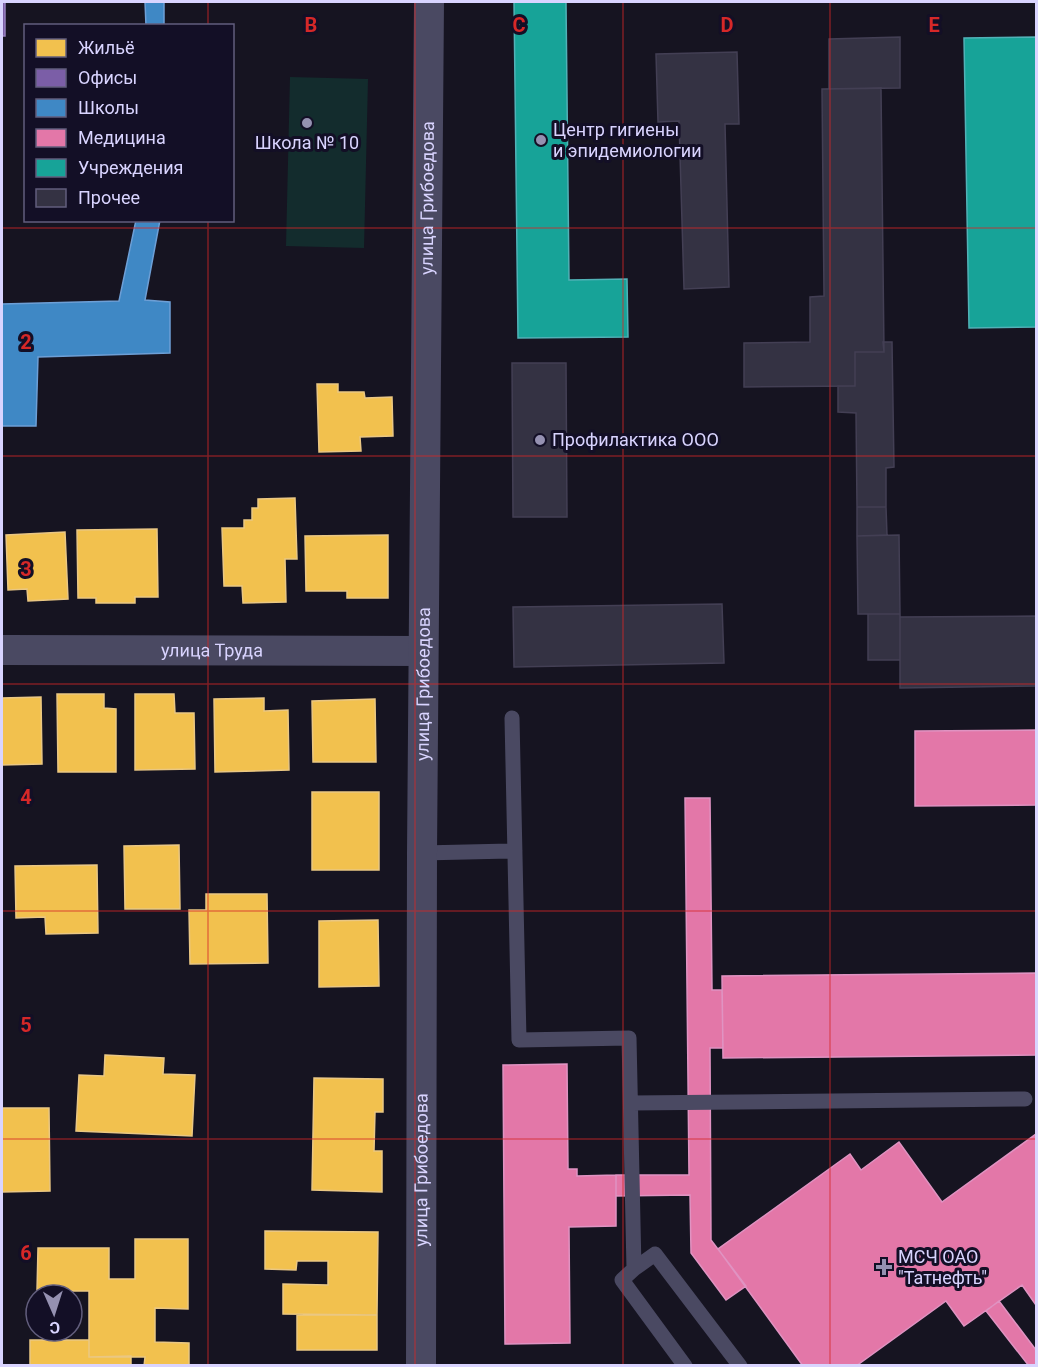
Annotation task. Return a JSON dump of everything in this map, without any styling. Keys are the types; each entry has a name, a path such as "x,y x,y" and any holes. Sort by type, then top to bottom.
{"street":[{"name":"улица Грибоедова","path":"421,1365 423,651 429,2"},
{"name":"улица Труда","path":"2,650 423,651"}],"lane":[{"path":"512,718 519,1040 629,1038 634,1269"},
{"path":"422,854 515,851"},
{"path":"631,1103 1025,1099"},
{"path":"685,1365 622,1280 655,1254 740,1365"}],"green space":[{"path":"290,77 368,79 364,248 286,246"}],"building: Жильё":[{"path":"317,384 338,384 338,392 364,392 365,398 392,397 393,436 360,437 361,451 319,452"},
{"path":"295,498 297,559 285,559 286,602 243,603 242,586 224,586 222,528 244,528 244,520 252,520 252,508 258,508 258,499"},
{"path":"157,529 158,597 135,597 135,603 96,603 96,598 78,598 77,530"},
{"path":"65,532 68,599 28,601 27,589 8,590 6,535"},
{"path":"388,535 388,598 347,598 347,591 306,591 305,536"},
{"path":"57,694 104,694 104,708 116,709 116,772 58,772"},
{"path":"135,694 174,694 175,713 194,713 195,769 135,770"},
{"path":"41,697 42,764 2,765 2,698"},
{"path":"264,698 264,711 288,710 289,770 215,772 214,699"},
{"path":"375,699 376,762 313,762 312,701"},
{"path":"312,792 379,792 379,870 312,870"},
{"path":"179,845 180,909 125,909 124,846"},
{"path":"97,865 98,933 46,934 45,917 16,918 15,866"},
{"path":"206,894 267,894 268,963 190,964 189,910 206,910"},
{"path":"378,920 379,986 319,987 319,921"},
{"path":"105,1055 164,1058 163,1074 195,1075 192,1136 76,1131 79,1075 104,1076"},
{"path":"314,1078 383,1079 383,1112 375,1112 374,1151 382,1151 382,1192 312,1190"},
{"path":"2,1108 49,1108 50,1191 2,1192"},
{"path":"265,1231 378,1232 377,1315 283,1314 283,1284 328,1285 328,1261 297,1261 296,1270 265,1269"},
{"path":"135,1239 188,1239 188,1309 155,1308 155,1342 189,1343 189,1366 144,1366 145,1357 89,1357 89,1291 84,1291 84,1283 37,1283 38,1248 109,1248 109,1279 135,1279"},
{"path":"297,1315 377,1315 377,1350 297,1350"},
{"path":"84,1340 89,1340 89,1357 131,1356 131,1366 30,1366 30,1343 84,1343"}],"building: Офисы":[{"path":"2,2 5,2 5,36 2,36"}],"building: Школы":[{"path":"145,2 164,2 164,24 146,24"},
{"path":"136,222 160,222 145,300 170,302 170,353 38,357 36,426 2,426 2,304 119,301"}],"building: Медицина":[{"path":"1036,730 1036,805 915,806 915,731"},
{"path":"685,798 710,798 712,990 722,990 723,1048 710,1048 711,1240 746,1286 726,1300 691,1253 690,1195 616,1196 616,1175 689,1175"},
{"path":"1036,973 1036,1055 723,1058 722,976"},
{"path":"567,1064 568,1169 577,1169 577,1176 616,1175 616,1226 569,1227 570,1343 505,1344 503,1065"},
{"name":"МСЧ ОАО \"Татнефть\"","path":"1036,1134 1036,1305 1022,1285 964,1326 946,1301 856,1366 803,1366 718,1249 850,1154 861,1170 899,1142 942,1202"},
{"path":"999,1301 1036,1350 1036,1366 1029,1366 986,1311"}],"building: Учреждения":[{"name":"Центр гигиены и эпидемиологии","path":"514,2 566,2 569,280 627,279 628,337 518,338"},
{"path":"1036,37 1036,327 969,328 964,38"}],"building: Прочее":[{"path":"900,37 900,88 829,89 829,39"},
{"path":"737,52 739,124 725,124 729,287 684,289 679,121 658,122 656,54"},
{"path":"881,88 884,352 855,352 855,386 744,387 744,343 810,342 810,297 824,296 822,89"},
{"path":"883,342 892,342 894,467 886,468 886,507 857,507 856,413 838,412 838,386 855,386 855,352 884,352"},
{"name":"Профилактика ООО","path":"512,363 566,363 567,517 513,517"},
{"path":"857,507 886,507 887,535 857,536"},
{"path":"899,535 900,614 858,614 857,536"},
{"path":"722,604 724,663 514,667 513,607"},
{"path":"868,614 900,614 900,660 868,660"},
{"path":"1036,616 1036,686 900,688 900,617"}],"place":[{"name":"Школа № 10","path":"307,123"},
{"name":"Центр гигиены и эпидемиологии","path":"541,140"},
{"name":"Профилактика ООО","path":"540,440"},
{"name":"МСЧ ОАО \"Татнефть\"","path":"884,1267"}]}
